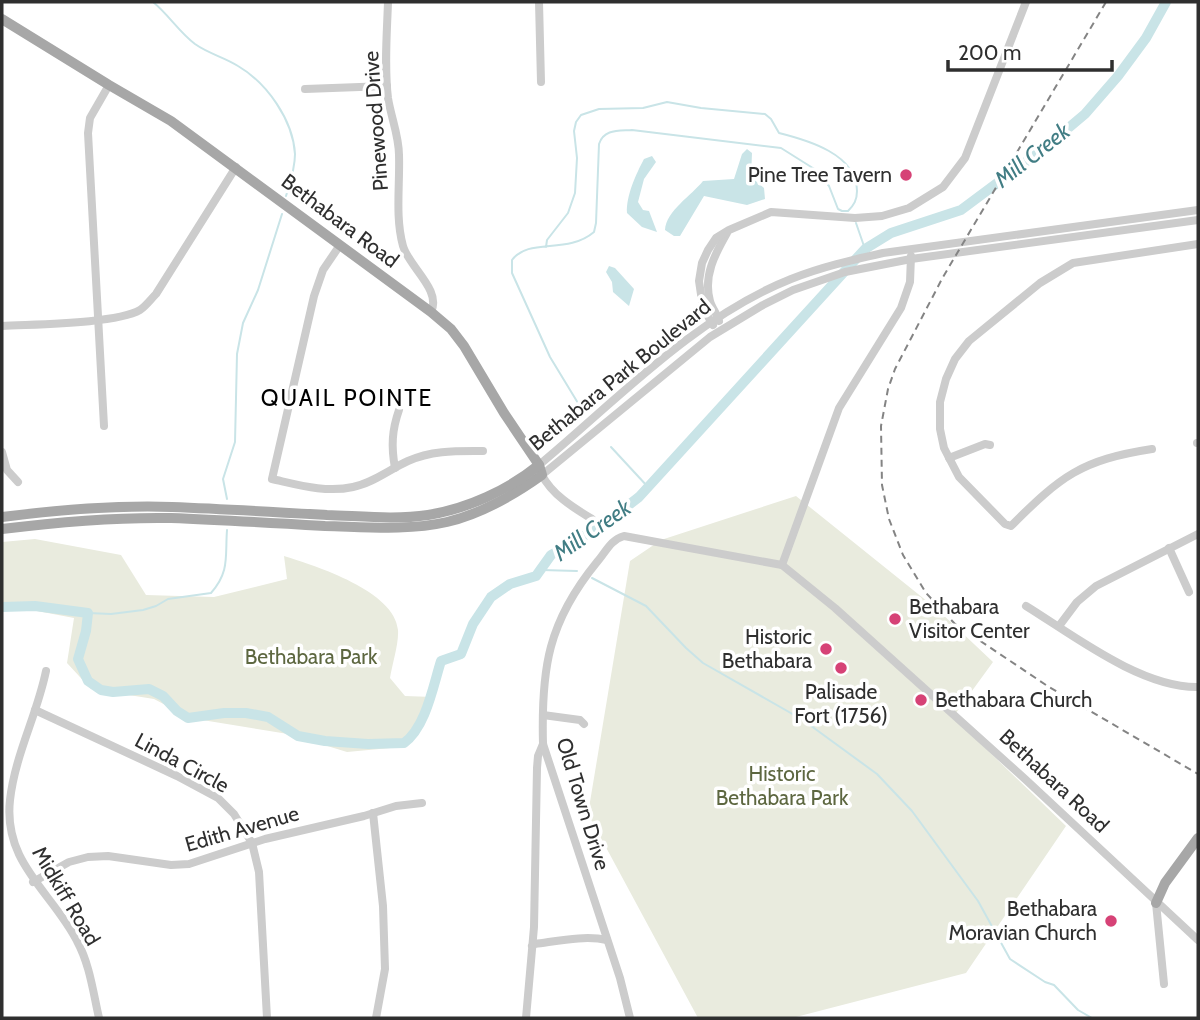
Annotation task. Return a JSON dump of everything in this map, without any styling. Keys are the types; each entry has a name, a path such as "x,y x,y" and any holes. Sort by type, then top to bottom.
{"main road":[{"name":"Bethabara Road","path":"2,19 171,121 431,312 451,329 464,346 541,470"},
{"name":"Bethabara Park Boulevard","path":"231,515 380,528 428,526 451,521 521,491 541,470"},
{"path":"2,517 96,509 169,507 231,515"},
{"path":"2,530 97,520 231,515"},
{"path":"1156,902 1164,883 1198,838"}],"street":[{"name":"Pinewood Drive","path":"388,2 387,86 399,149 403,246 432,295 434,306 431,312"},
{"path":"539,2 541,82"},
{"path":"720,330 710,323 701,298 699,281 702,263 716,238 771,212 855,218 882,216 909,208 943,187 965,158 1026,2"},
{"path":"104,426 88,133 90,118 109,85"},
{"path":"305,89 387,86"},
{"path":"2,326 99,320 142,309 156,294 236,167"},
{"name":"Bethabara Park Boulevard","path":"541,470 680,345 719,317 758,295 805,274 883,253 1198,210"},
{"name":"Bethabara Park Boulevard","path":"541,470 593,436 687,354 720,330 793,290 845,272 911,259 1198,220"},
{"path":"720,330 719,317 710,301 708,283 711,264 729,230"},
{"path":"1152,449 1107,457 1075,471 1051,488 1011,526 1005,524 966,485 949,458 940,429 940,402 955,359 969,341 1040,283 1073,263 1198,244"},
{"path":"340,245 323,270 314,296 272,480 315,488 343,489 364,484 419,456 440,452 483,451"},
{"path":"782,565 839,408 901,308 910,282 911,249"},
{"path":"395,468 391,449 399,410"},
{"path":"949,458 985,444 990,445"},
{"path":"2,452 7,470 18,482"},
{"name":"Bethabara Road","path":"541,470 547,484 570,505 592,519"},
{"path":"1059,626 1077,602 1096,586 1198,534"},
{"name":"Bethabara Road","path":"624,536 782,565 835,608 1025,779 1198,940"},
{"name":"Old Town Drive","path":"624,536 609,545 562,612 544,676 543,744 630,1018"},
{"path":"1169,548 1189,592"},
{"path":"1026,606 1147,677 1169,684 1198,687"},
{"name":"Midkiff Road","path":"46,671 20,754 10,802 14,840 19,857 33,882 62,915 77,941 89,970 99,1018"},
{"name":"Linda Circle","path":"35,710 167,771 218,798 234,814 252,843 259,872 267,1018"},
{"path":"543,715 580,720 584,724"},
{"path":"526,1018 532,946 537,768 543,744"},
{"name":"Edith Avenue","path":"33,882 69,862 88,857 108,856 171,865 189,864 252,843 410,803 422,803"},
{"path":"373,813 383,906 385,969 376,1018"},
{"path":"1156,902 1164,984"},
{"path":"532,946 571,940 607,940"}],"green space":[{"name":"Historic Bethabara Park","path":"796,496 938,610 993,662 953,717 1066,826 966,973 792,1018 698,1018 588,814 630,561 661,540"},
{"name":"Bethabara Park","path":"35,539 121,555 146,595 214,597 287,579 284,556 315,566 352,582 383,603 394,616 398,630 390,678 405,696 433,697 419,728 401,747 347,752 288,734 190,718 154,699 91,689 67,663 74,618 11,606 2,607 2,542"}],"water":[{"path":"747,149 752,153 751,177 764,188 765,199 747,205 704,196 680,236 674,236 665,230 670,216 703,181 734,179 742,154"},
{"path":"652,156 656,162 644,179 638,202 643,210 649,211 657,232 642,227 627,213 630,192 638,171 644,159"},
{"path":"609,266 615,268 634,289 629,306 613,292 612,282 606,272"}],"waterway":[{"path":"153,2 195,44 249,73 277,104 289,128 295,154 286,196"},
{"name":"Mill Creek","path":"2,607 35,606 88,613 78,659 88,681 101,690 113,692 149,689 163,696 188,718 246,713 268,717 298,736 368,744 404,743 412,736 423,717 441,661 461,654 473,624 491,597 510,584 536,576 551,555 603,525 639,497 865,249 891,233 961,210 1085,114 1146,38 1166,2"},
{"path":"546,247 547,240 568,213 575,193 576,122 581,115 599,109 643,108 667,102 765,114 779,133 816,145 840,158 855,178 856,200 848,211 842,211 838,209 829,186 816,170 781,148 632,130 612,132 604,136 599,144 594,232 572,243 561,245 549,246 538,247 528,249 512,260 512,273 550,357 581,408"},
{"path":"227,499 223,479 235,442 237,354 243,323 258,290 282,214"},
{"path":"856,223 865,249"},
{"path":"611,447 648,487"},
{"path":"88,613 111,614 143,610 168,599 211,593 224,571 227,530"},
{"path":"542,570 577,571"},
{"path":"592,578 646,606 703,663 803,720 877,774 912,811 978,901 1010,959 1054,985 1078,1010 1092,1018"}],"railway":[{"path":"1106,2 943,277 895,369 881,426 882,485 889,519 903,555 926,593 955,624 1049,687 1198,774"}],"place":[{"name":"Pine Tree Tavern","path":"906,175"},
{"name":"Bethabara Visitor Center","path":"895,619"},
{"name":"Historic Bethabara","path":"826,649"},
{"name":"Palisade Fort (1756)","path":"841,668"},
{"name":"Bethabara Church","path":"921,700"},
{"name":"Bethabara Moravian Church","path":"1111,921"}],"district":[{"name":"QUAIL POINTE","path":"347,398"}]}
